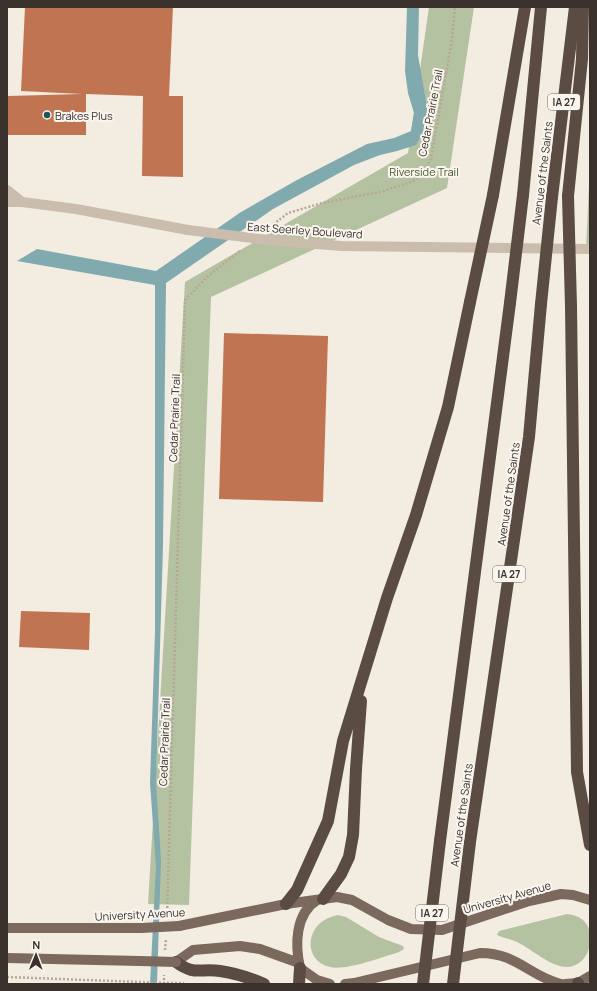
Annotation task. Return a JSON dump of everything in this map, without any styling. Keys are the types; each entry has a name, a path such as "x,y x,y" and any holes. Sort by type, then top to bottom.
{"highway":[{"path":"286,904 297,890 328,821 343,741 448,407 493,195 525,7"},
{"name":"Avenue of the Saints","path":"423,984 440,841 510,303 523,195 541,7"},
{"name":"Avenue of the Saints","path":"453,984 470,842 529,437 552,197 575,7"},
{"path":"583,7 582,59 568,196 571,306 577,772 590,845"},
{"path":"321,899 341,874 349,857 353,835 356,769 363,680"},
{"path":"176,962 188,970 219,971 247,977 264,984"},
{"path":"299,984 300,965"}],"main road":[{"name":"University Avenue","path":"7,928 142,928 179,926 286,904 338,896 352,900 388,920 411,929 442,930 529,901 561,894 574,895 590,900"},
{"path":"300,965 297,950 298,932 309,905 321,899"},
{"path":"7,958 176,962 193,950 240,946 260,949 300,965 317,980 330,984"},
{"path":"345,984 480,952 494,953 510,957 550,981 561,984"},
{"path":"565,984 584,980"}],"street":[{"path":"7,190 22,202"},
{"name":"East Seerley Boulevard","path":"7,202 22,202 76,209 188,230 268,240 341,246 590,249"}],"path":[{"name":"Cedar Prairie Trail","path":"268,229 288,213 322,203 380,192 411,182 421,176 431,159 452,39 455,7"},
{"name":"Cedar Prairie Trail","path":"166,922 185,300 207,277 244,248"},
{"path":"165,953 166,938"},
{"path":"164,968 164,984"},
{"path":"7,977 175,983"}],"green space":[{"name":"Riverside Trail","path":"429,7 474,7 447,188 211,297 189,905 148,904 185,282 408,153"},
{"path":"590,163 590,249 586,249"},
{"path":"567,914 582,919 588,927 590,934 589,948 586,955 575,965 567,967 554,964 523,945 497,935 499,931"},
{"path":"338,915 346,917 379,937 403,946 404,949 374,960 345,967 330,967 321,963 315,957 311,949 313,933 318,925 327,919"}],"water":[{"path":"407,7 419,7 418,55 427,107 426,127 416,145 380,155 354,165 273,209 166,283 163,546 156,782 161,860 157,984 150,984 156,866 150,783 155,632 155,285 17,261 37,249 156,271 241,212 297,180 367,144 394,138 411,131 414,113 408,93 405,71"}],"building":[{"path":"25,7 173,7 169,96 183,96 183,177 142,176 143,96 86,94 86,135 7,135 7,96 82,94 21,91"},
{"path":"224,333 328,336 323,502 219,499"},
{"path":"21,611 90,613 89,650 19,647"}],"place":[{"name":"Brakes Plus","path":"47,115"}]}
